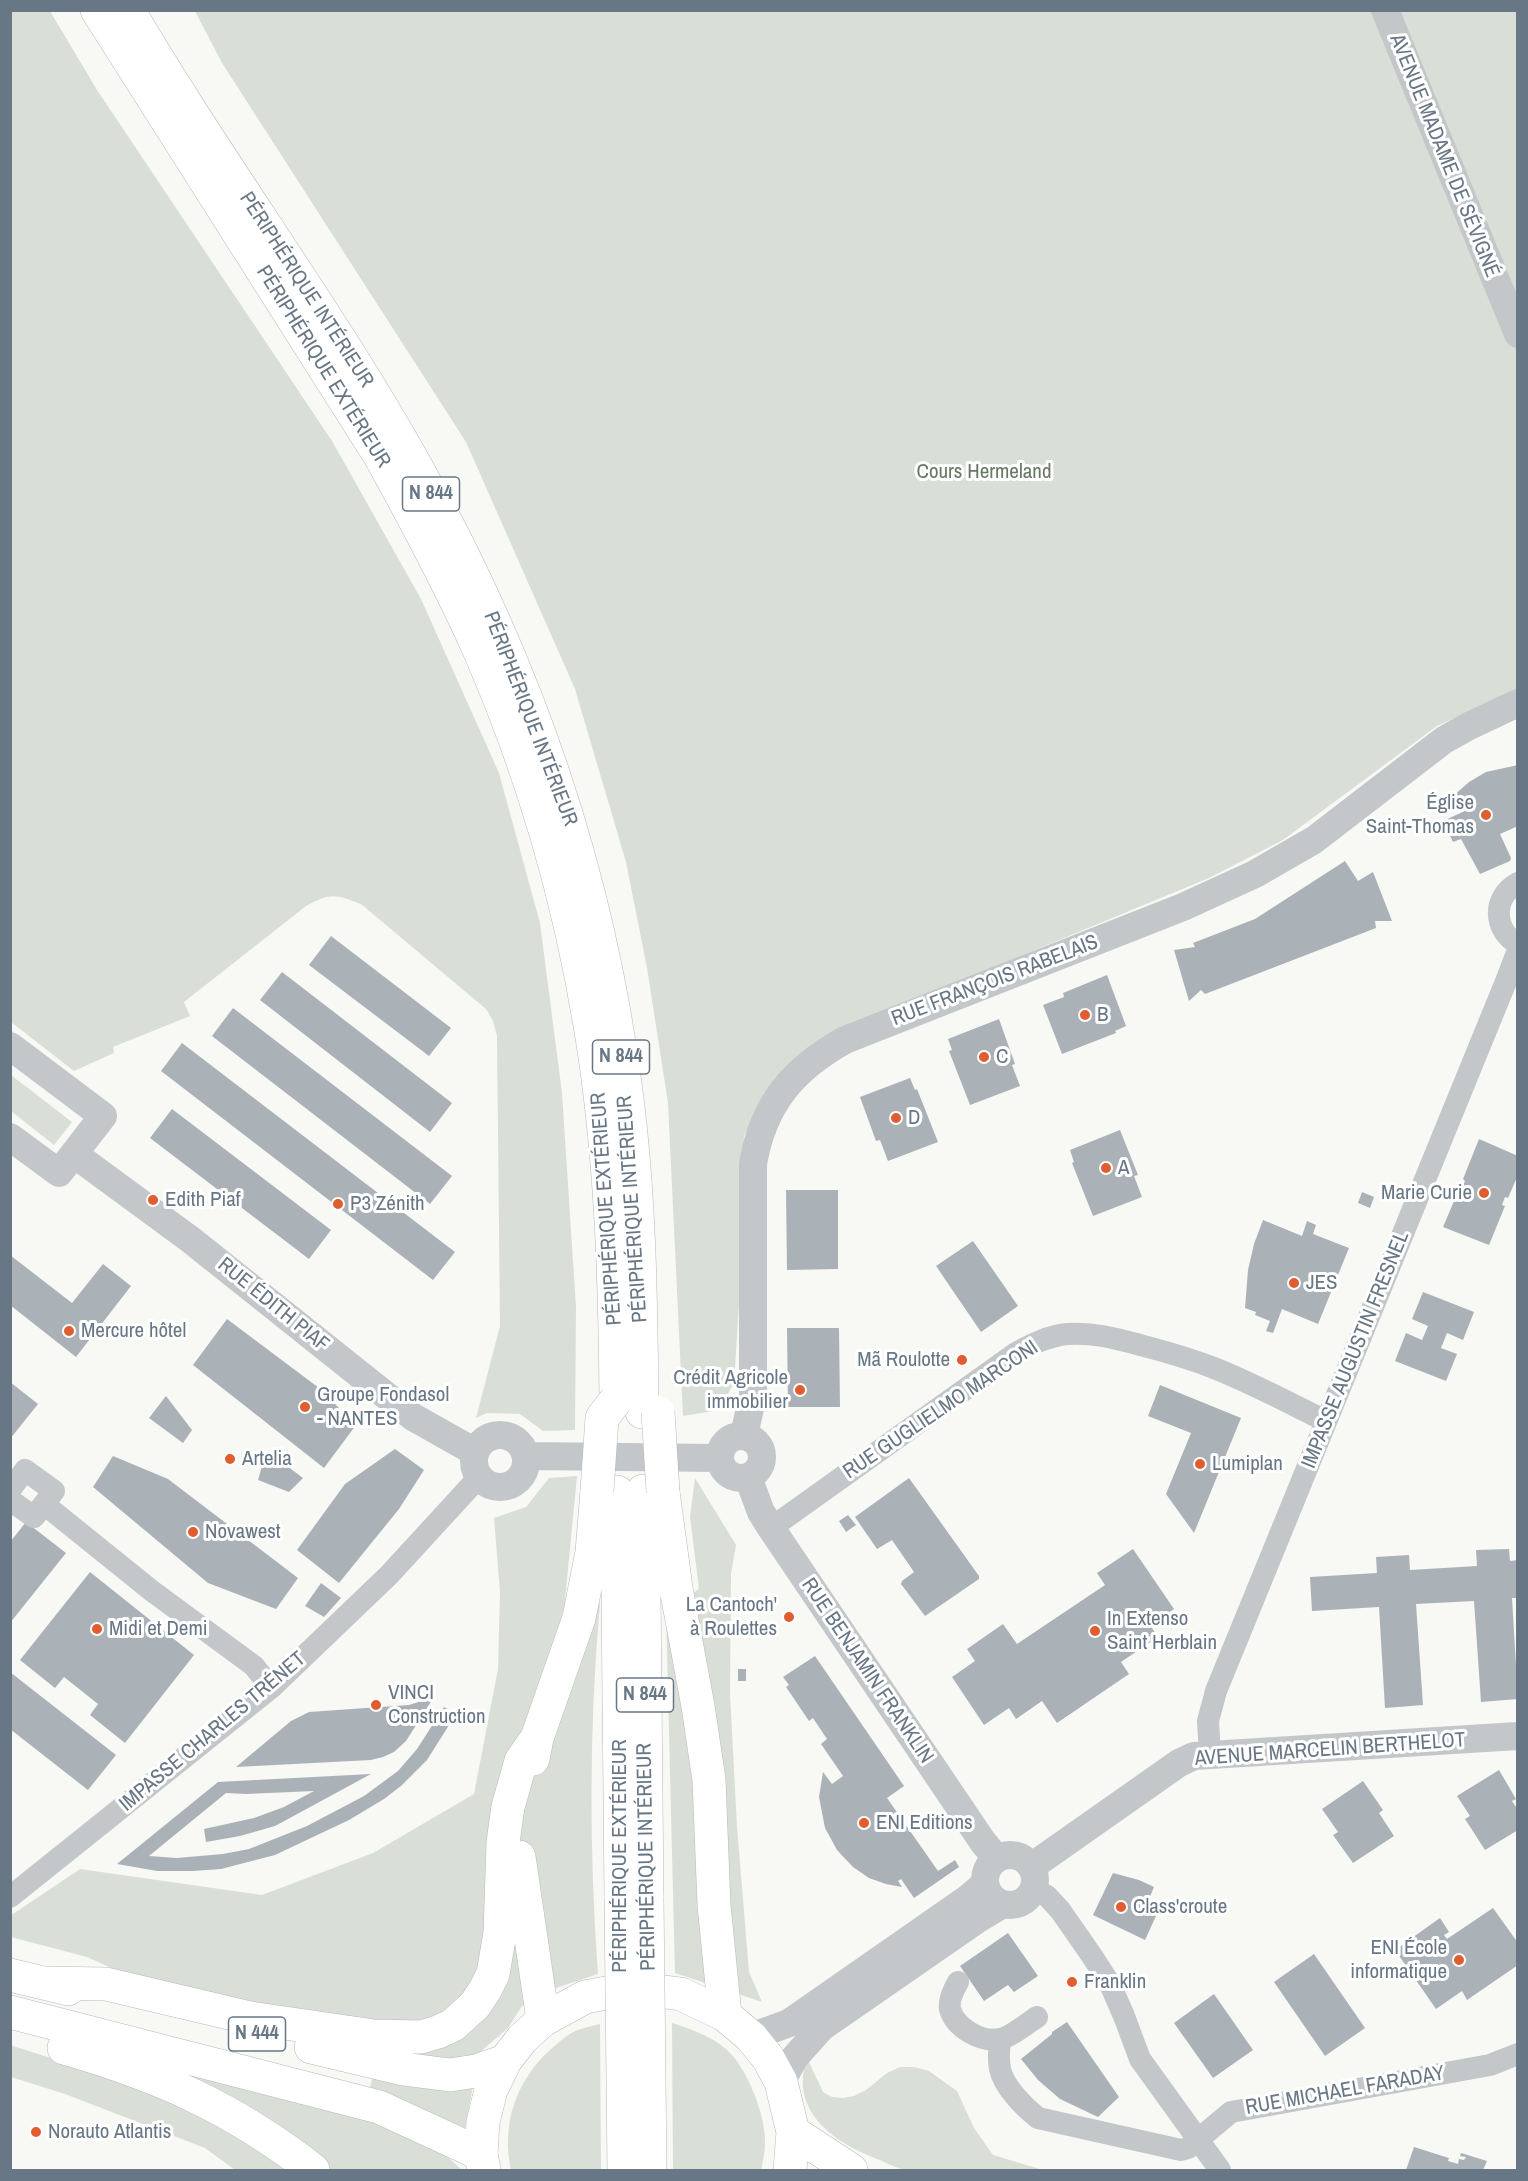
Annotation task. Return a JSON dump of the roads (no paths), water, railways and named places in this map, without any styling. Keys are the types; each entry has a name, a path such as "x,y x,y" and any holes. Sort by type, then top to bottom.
{"main road":[{"name":"PÉRIPHÉRIQUE EXTÉRIEUR","path":"97,10 380,456 459,605 517,745 555,869 576,952 590,1026 602,1106 614,1267 639,1408"},
{"name":"PÉRIPHÉRIQUE INTÉRIEUR","path":"128,10 378,401 461,550 517,673 543,741 567,816 599,935 627,1094 636,1191 640,1282 639,1408 630,1491 634,1898 650,2170"},
{"path":"639,1408 603,1418 630,1491 678,1599 709,1780 714,1905 725,2015"},
{"path":"543,2020 521,1876 519,1829 537,1738 579,1618 592,1552 630,1491"},
{"path":"45,1983 106,1984 250,2018 402,2038 421,2037 453,2025 470,2011 493,1974 500,1934 503,1842 508,1807 521,1761 537,1738"},
{"name":"PÉRIPHÉRIQUE EXTÉRIEUR","path":"624,2170 634,1898"},
{"name":"N 444","path":"10,1975 403,2068 450,2075 476,2071 505,2061"},
{"path":"483,2162 483,2122 490,2090 505,2061 522,2039 543,2020 585,1997 633,1988 681,1994 725,2015 751,2037 768,2058 781,2082 793,2132 790,2170"},
{"name":"N 444","path":"10,2012 368,2103 483,2162"},
{"path":"10,2033 133,2068 177,2086 228,2112 313,2170"},
{"path":"793,2132 851,2170"}],"street":[{"name":"AVENUE MADAME DE SÉVIGNÉ","path":"1385,10 1518,334"},
{"name":"RUE FRANÇOIS RABELAIS","path":"744,1436 753,1395 753,1164 756,1147 769,1112 779,1095 799,1071 823,1052 845,1040 1183,907 1255,874 1314,840 1444,740 1518,703"},
{"path":"1518,883 1504,895 1498,914 1503,931 1509,939 1518,944"},
{"name":"IMPASSE AUGUSTIN FRESNEL","path":"1210,1754 1208,1721 1211,1705 1518,950"},
{"path":"10,1046 103,1116 59,1173 10,1137"},
{"name":"RUE ÉDITH PIAF","path":"74,1154 191,1240 413,1417 477,1465"},
{"name":"RUE GUGLIELMO MARCONI","path":"771,1528 1007,1359 1034,1343 1059,1335 1078,1333 1110,1336 1177,1355 1246,1382 1326,1421"},
{"path":"502,1435 517,1441 526,1456 524,1473 511,1485 502,1488 485,1483 477,1465 485,1440 502,1435"},
{"path":"744,1436 756,1442 762,1455 759,1468 748,1477 735,1478 724,1470 719,1458 720,1452 731,1437 744,1436"},
{"path":"526,1456 719,1458"},
{"name":"IMPASSE CHARLES TRÉNET","path":"10,1897 271,1688 389,1575 477,1465"},
{"path":"10,1490 26,1470 54,1491 34,1517 10,1500"},
{"name":"RUE BENJAMIN FRANKLIN","path":"748,1477 771,1528 983,1842 995,1882"},
{"path":"44,1504 152,1591 254,1666 271,1688"},
{"name":"AVENUE MARCELIN BERTHELOT","path":"1033,1877 1179,1763 1194,1756 1518,1736"},
{"path":"781,2082 795,2057 822,2027 978,1919 1005,1856 1020,1857 1047,1896 1060,1910 1110,1984 1140,2059 1220,2170"},
{"path":"995,1882 1009,1905 1021,1903 1031,1894 1033,1877"},
{"path":"751,2037 789,2023 995,1882"},
{"path":"958,1982 952,1993 950,2008 955,2019 966,2030 981,2038 1000,2040 1037,2017"},
{"path":"1000,2040 999,2068 1003,2079 1029,2111 1038,2118 1181,2150 1198,2141"},
{"name":"RUE MICHAEL FARADAY","path":"1198,2141 1231,2112 1490,2066 1518,2054"}],"place":[{"name":"Église Saint-Thomas","path":"1486,815"},
{"name":"B","path":"1085,1015"},
{"name":"C","path":"984,1057"},
{"name":"D","path":"896,1118"},
{"name":"A","path":"1106,1168"},
{"name":"Marie Curie","path":"1484,1193"},
{"name":"Edith Piaf","path":"153,1200"},
{"name":"P3 Zénith","path":"338,1204"},
{"name":"JES","path":"1294,1283"},
{"name":"Mercure hôtel","path":"69,1331"},
{"name":"Mã Roulotte","path":"962,1360"},
{"name":"Crédit Agricole immobilier","path":"800,1390"},
{"name":"Groupe Fondasol - NANTES","path":"305,1407"},
{"name":"Artelia","path":"230,1459"},
{"name":"Lumiplan","path":"1200,1464"},
{"name":"Novawest","path":"193,1532"},
{"name":"La Cantoch' à Roulettes","path":"789,1617"},
{"name":"Midi et Demi","path":"97,1629"},
{"name":"In Extenso Saint Herblain","path":"1095,1631"},
{"name":"VINCI Construction","path":"376,1705"},
{"name":"ENI Editions","path":"864,1823"},
{"name":"Class'croute","path":"1121,1907"},
{"name":"ENI École informatique","path":"1459,1960"},
{"name":"Franklin","path":"1072,1982"},
{"name":"Norauto Atlantis","path":"36,2132"}],"park label":[{"name":"Cours Hermeland","path":"984,472"}]}
